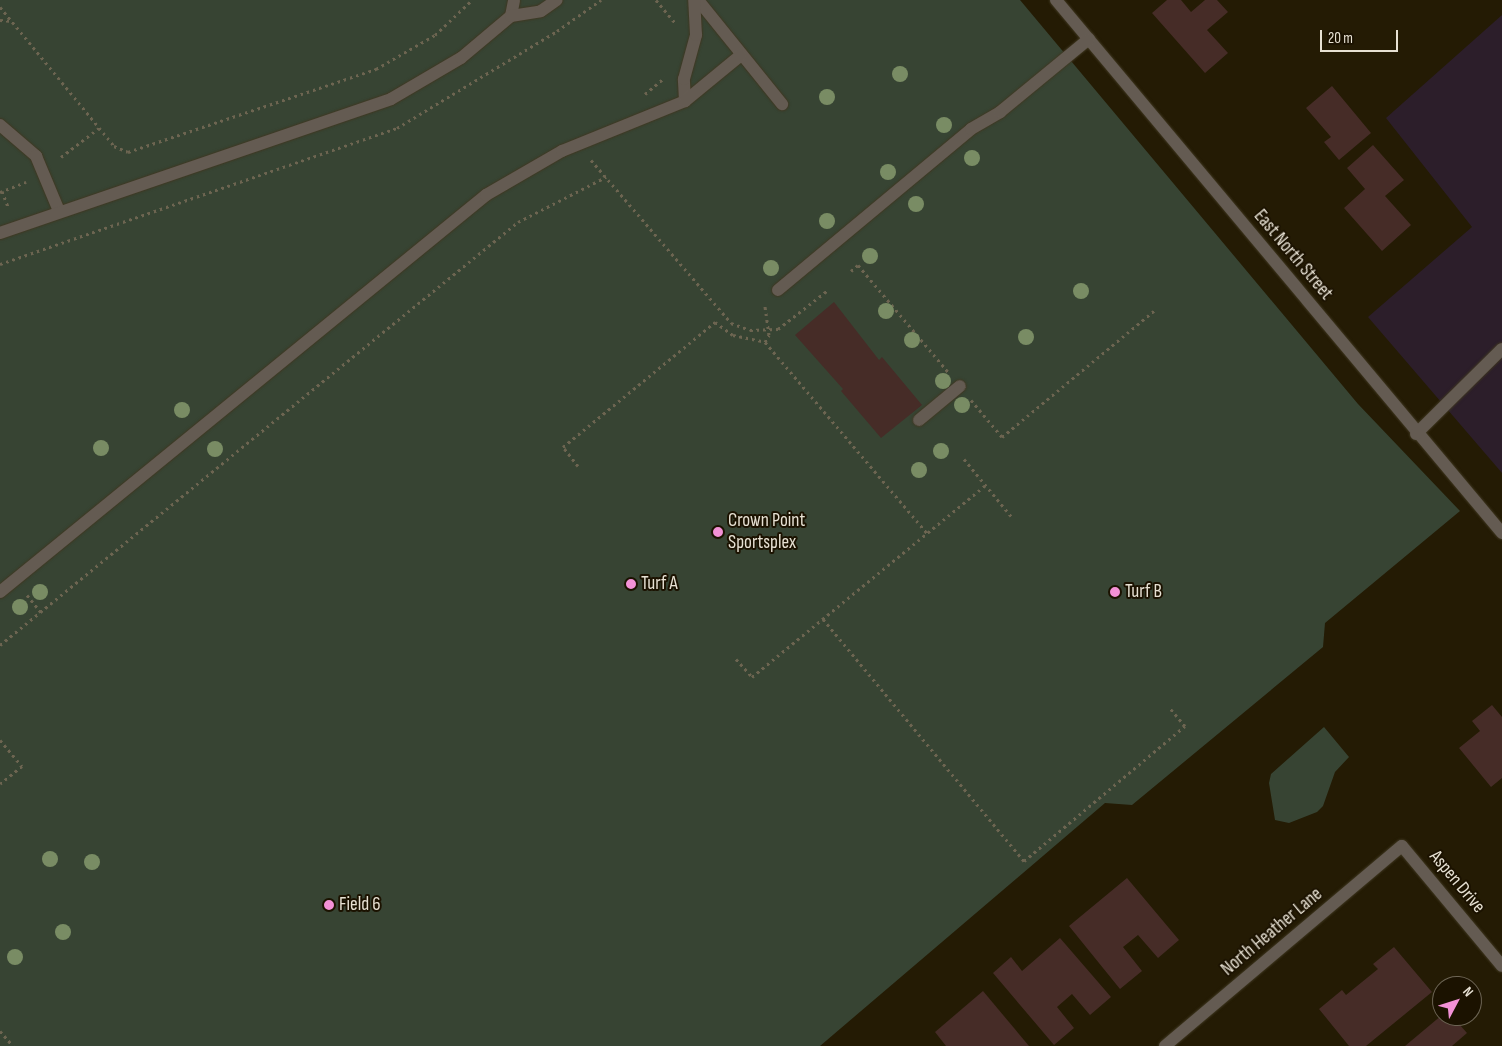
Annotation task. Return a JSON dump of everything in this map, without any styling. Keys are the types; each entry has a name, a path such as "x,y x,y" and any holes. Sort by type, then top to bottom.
{"street":[{"path":"511,16 514,0"},
{"path":"0,233 59,211 391,100 461,58 511,16 541,11 558,0"},
{"path":"696,0 782,104"},
{"path":"685,100 684,79 696,35 696,0"},
{"name":"East North Street","path":"1056,0 1416,434 1502,533"},
{"path":"778,290 972,129 1000,112 1089,39"},
{"path":"0,592 486,195 562,151 685,100 741,55"},
{"path":"0,125 36,156 59,211"},
{"path":"1416,434 1502,349"},
{"path":"919,420 960,386"},
{"name":"Aspen Drive","path":"1402,846 1502,966"},
{"name":"North Heather Lane","path":"1166,1046 1402,846"}],"path":[{"path":"0,7 117,148 132,152 376,69 419,46 449,24 472,0"},
{"path":"656,0 679,30"},
{"path":"0,20 12,21"},
{"path":"636,98 651,91 670,70"},
{"path":"61,157 99,128"},
{"path":"590,158 724,316 740,327 769,330 784,327 828,290"},
{"path":"0,645 518,222 606,177"},
{"path":"8,206 1,191 29,181"},
{"path":"22,246 25,254"},
{"path":"851,271 858,265 1002,437 1155,310"},
{"path":"764,296 769,330 765,342"},
{"path":"578,466 563,448 715,322 733,335 765,342 927,534"},
{"path":"964,459 1011,516"},
{"path":"736,659 752,677 986,485"},
{"path":"25,592 41,612"},
{"path":"823,619 1024,860 1186,726 1170,708"},
{"path":"0,740 22,766 0,784"},
{"path":"0,1030 13,1046"}],"shaded area":[{"path":"1502,15 1502,473 1368,317 1472,227 1386,118"}],"green space":[{"name":"Crown Point Sportsplex","path":"0,0 1020,0 1358,404 1460,511 1325,623 1323,647 1132,805 1105,803 820,1046 0,1046"},
{"path":"1324,727 1349,757 1335,772 1323,806 1317,812 1289,823 1275,820 1269,783 1271,774"}],"building":[{"path":"1167,0 1181,0 1191,12 1205,0 1217,0 1228,12 1207,30 1228,53 1205,73 1152,13"},
{"path":"1332,86 1371,133 1339,160 1324,142 1331,137 1306,108"},
{"path":"1373,145 1404,180 1385,196 1411,225 1382,251 1344,208 1365,189 1347,168"},
{"path":"834,302 879,360 882,357 922,405 881,438 841,391 843,389 795,335"},
{"path":"1492,705 1502,717 1502,778 1491,787 1459,748 1480,731 1472,721"},
{"path":"1127,878 1179,940 1158,958 1138,935 1123,947 1142,971 1120,989 1069,926"},
{"path":"1060,938 1111,997 1090,1015 1072,994 1057,1007 1074,1028 1054,1045 993,973 1011,957 1022,971"},
{"path":"1394,947 1432,992 1366,1046 1349,1046 1319,1009 1342,990 1346,995 1378,969 1373,964"},
{"path":"983,991 1029,1046 946,1046 935,1032"},
{"path":"1432,1023 1432,1026 1461,1026 1467,1033 1452,1046 1405,1046"}],"place":[{"name":"Crown Point Sportsplex","path":"718,532"},
{"name":"Turf A","path":"631,584"},
{"name":"Turf B","path":"1115,592"},
{"name":"Field 6","path":"329,905"}]}
